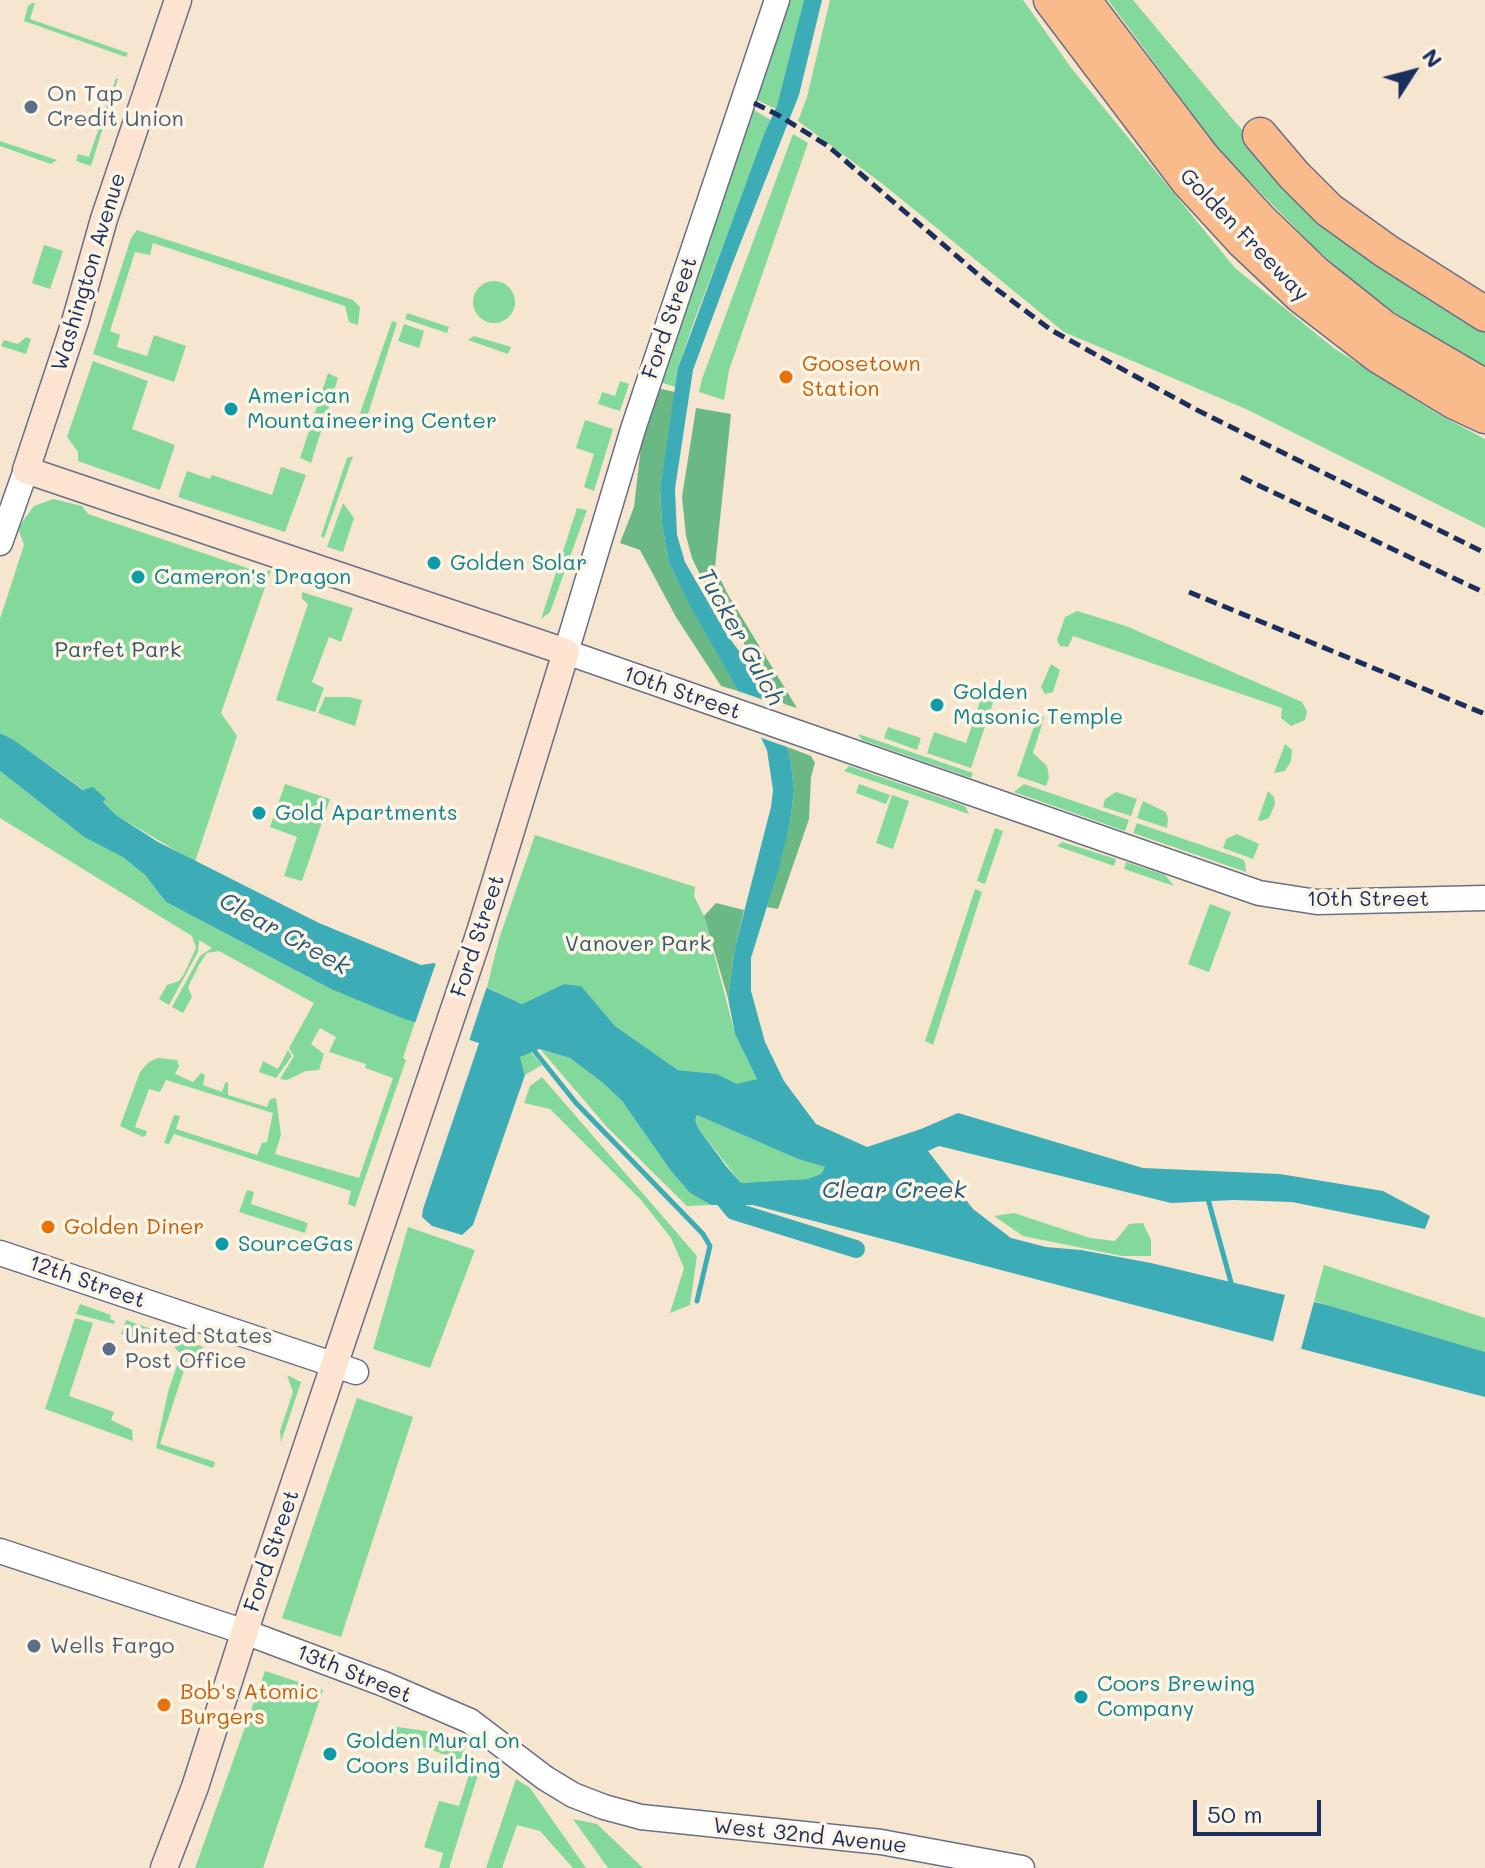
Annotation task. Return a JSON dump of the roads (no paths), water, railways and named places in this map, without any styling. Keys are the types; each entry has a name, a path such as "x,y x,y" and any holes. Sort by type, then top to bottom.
{"highway":[{"name":"Golden Freeway","path":"1051,0 1188,181 1255,252 1300,295 1379,356 1453,401 1485,416"},
{"name":"Golden Freeway","path":"1083,0 1203,158 1260,220 1315,273 1384,328 1485,387"},
{"path":"1260,135 1329,210 1386,251 1485,314"}],"main road":[{"name":"Washington Avenue","path":"26,470 75,322 104,219 178,0"},
{"name":"10th Street","path":"26,470 566,652"},
{"name":"Ford Street","path":"162,1866 195,1787 245,1632 345,1369 439,1055 566,652"}],"street":[{"name":"Ford Street","path":"566,652 638,414 777,0"},
{"name":"Washington Avenue","path":"0,543 26,470"},
{"name":"10th Street","path":"566,652 1259,893 1317,902 1485,898"},
{"name":"12th Street","path":"0,1253 345,1369"},
{"name":"13th Street","path":"0,1551 351,1670 470,1721 545,1778 573,1795 641,1817 692,1824"},
{"name":"West 32nd Avenue","path":"692,1824 829,1835 938,1851 1022,1868"}],"water":[{"name":"Clear Creek","path":"804,0 822,0 799,95 693,370 675,489 677,535 685,562 727,635 760,679 774,704 791,763 794,790 790,823 751,958 751,991 765,1042 784,1081 816,1124 867,1147 958,1113 1143,1168 1280,1174 1383,1191 1430,1216 1425,1229 1292,1202 1234,1200 1171,1203 939,1146 928,1151 973,1209 1011,1238 1046,1247 1151,1263 1327,1305 1485,1352 1485,1397 753,1205 711,1205 690,1193 622,1101 603,1083 570,1058 539,1049 520,1057 525,1075 473,1225 462,1235 432,1226 422,1217 423,1209 479,1043 402,1018 333,990 166,902 145,875 123,857 84,837 0,771 0,733 83,790 93,787 106,799 103,802 116,815 158,842 319,923 421,965 434,963 522,1004 564,984 581,986 615,1026 678,1070 717,1074 737,1084 757,1079 735,1034 728,998 735,947 771,807 773,790 767,750 669,563 660,488 678,368 777,106","holes":["697,1115 798,1159 825,1167 821,1174 807,1179 741,1183 698,1128"]}],"waterway":[{"path":"532,1048 576,1103 703,1234 710,1246 697,1301"},
{"path":"715,1188 734,1211 856,1249"},
{"path":"1208,1199 1232,1286"}],"railway":[{"path":"754,103 828,146 987,282 1051,330 1195,409 1485,553"},
{"path":"1241,477 1485,593"},
{"path":"1189,592 1485,714"}],"place":[{"name":"On Tap Credit Union","path":"31,107"},
{"name":"Goosetown Station","path":"786,377"},
{"name":"American Mountaineering Center","path":"231,409"},
{"name":"Golden Solar","path":"434,563"},
{"name":"Cameron's Dragon","path":"138,577"},
{"name":"Golden Masonic Temple","path":"937,705"},
{"name":"Gold Apartments","path":"259,813"},
{"name":"Golden Diner","path":"48,1227"},
{"name":"SourceGas","path":"222,1244"},
{"name":"United States Post Office","path":"109,1349"},
{"name":"Wells Fargo","path":"34,1646"},
{"name":"Coors Brewing Company","path":"1081,1697"},
{"name":"Bob's Atomic Burgers","path":"164,1705"},
{"name":"Golden Mural on Coors Building","path":"330,1754"}],"water label":[{"name":"Tucker Gulch","path":"740,637"}],"park label":[{"name":"Parfet Park","path":"118,650"},
{"name":"Vanover Park","path":"638,944"}]}
